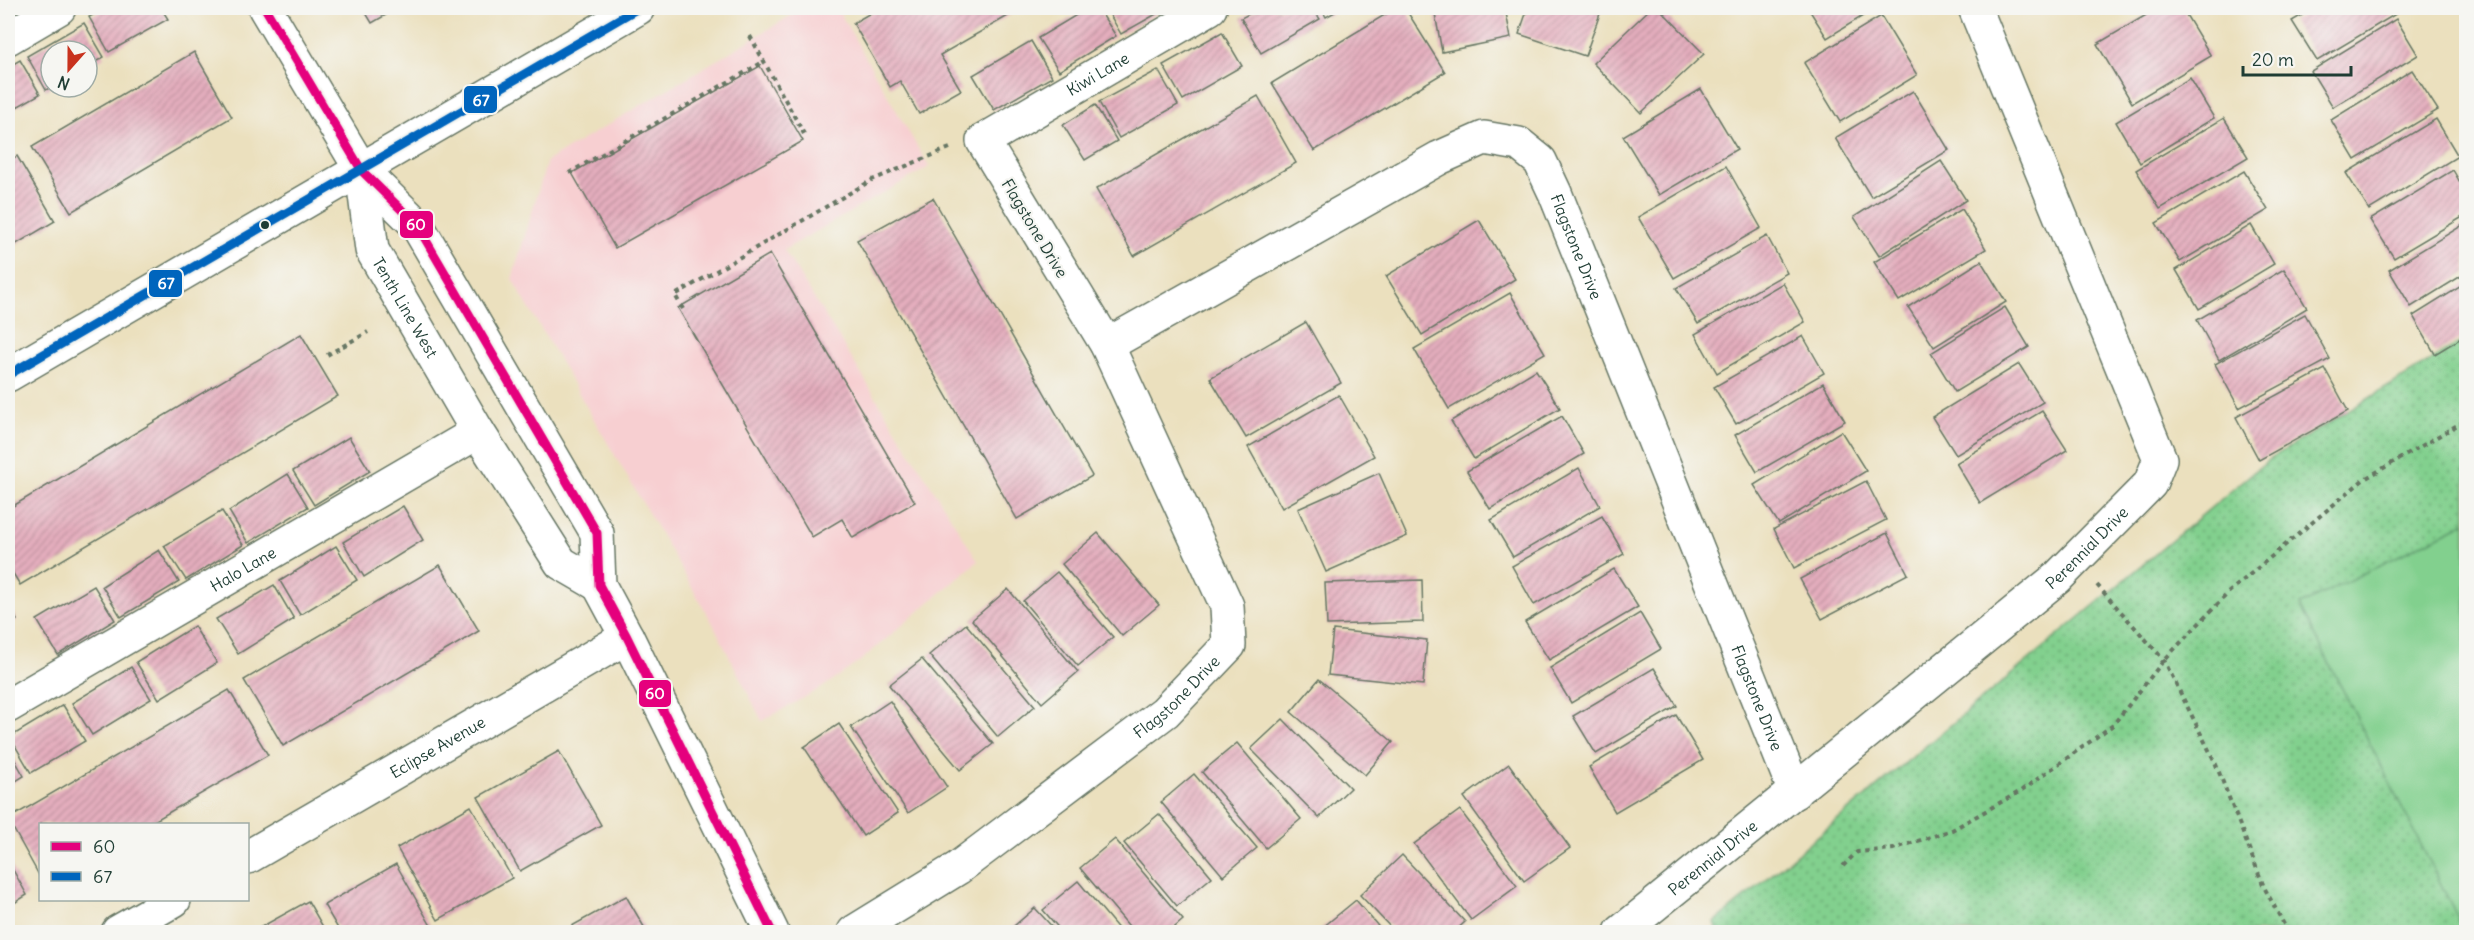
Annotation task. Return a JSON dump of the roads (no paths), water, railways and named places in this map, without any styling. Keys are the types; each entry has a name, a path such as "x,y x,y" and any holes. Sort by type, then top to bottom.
{"street":[{"path":"8,38 59,8"},
{"path":"265,8 362,171 417,225 597,532 599,585 627,637 772,933"},
{"path":"8,375 362,171 638,8"},
{"name":"Kiwi Lane","path":"983,141 1210,8"},
{"name":"Perennial Drive","path":"1621,933 2057,578 2150,484 2160,459 1975,8"},
{"name":"Flagstone Drive","path":"1107,345 1439,158 1484,138 1519,144 1540,161 1555,193 1794,792"},
{"name":"Flagstone Drive","path":"854,933 958,868 1165,712 1230,645 1227,606 1107,345 983,141"},
{"name":"Tenth Line West","path":"362,171 372,250 478,432 561,563 599,585"},
{"name":"Halo Lane","path":"8,706 478,432"},
{"name":"Eclipse Avenue","path":"249,855 627,637"},
{"path":"118,933 172,901"}]}
